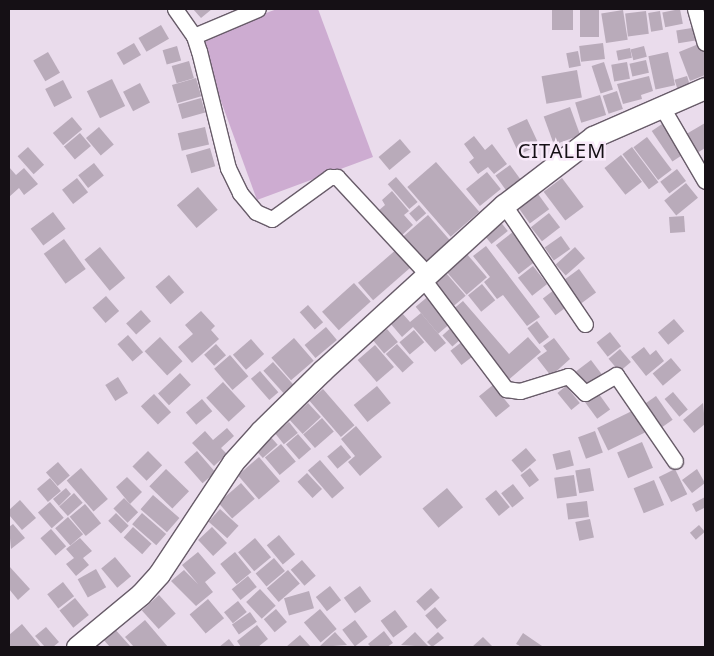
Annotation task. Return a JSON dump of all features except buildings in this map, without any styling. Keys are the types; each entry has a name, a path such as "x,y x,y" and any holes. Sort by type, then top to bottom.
{"main road":[{"path":"77,647 141,594 159,574 233,462 261,431 504,205 593,137 664,109 705,88"}],"street":[{"path":"175,9 194,36 228,168 240,193 256,212 272,219 330,177 336,177 425,277 506,389 520,391 568,376 585,393 616,375 675,461"},
{"path":"194,36 258,9"},
{"path":"695,9 705,43"},
{"path":"664,109 705,181"},
{"path":"504,205 585,324"}],"shaded area":[{"path":"277,9 318,9 373,157 257,200 198,38"}],"district":[{"name":"CITALEM","path":"562,150"}]}
